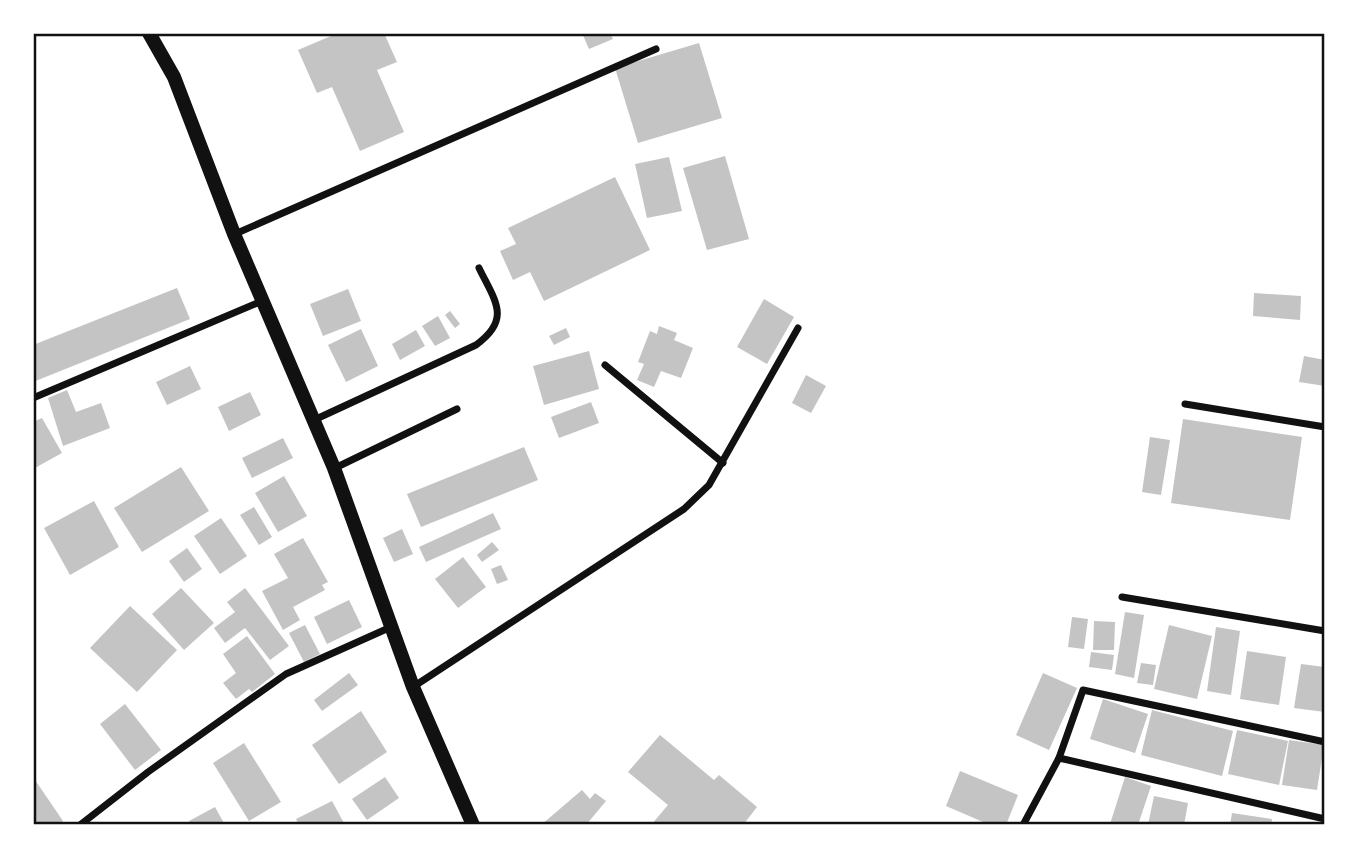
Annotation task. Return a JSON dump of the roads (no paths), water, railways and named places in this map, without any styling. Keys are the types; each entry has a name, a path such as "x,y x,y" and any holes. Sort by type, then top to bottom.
{"main road":[{"path":"149,33 174,77 234,234 334,468 413,687 473,825"}],"street":[{"path":"234,234 656,49"},
{"path":"314,421 476,345 488,336 499,310 479,268"},
{"path":"33,398 262,301"},
{"path":"413,687 684,509 709,485 723,463 798,328"},
{"path":"605,365 723,463"},
{"path":"1185,404 1325,427"},
{"path":"334,468 457,409"},
{"path":"1122,597 1325,631"},
{"path":"82,824 148,772 285,674 391,627"},
{"path":"1023,825 1059,758 1083,690 1325,742"},
{"path":"1059,758 1325,819"}]}
